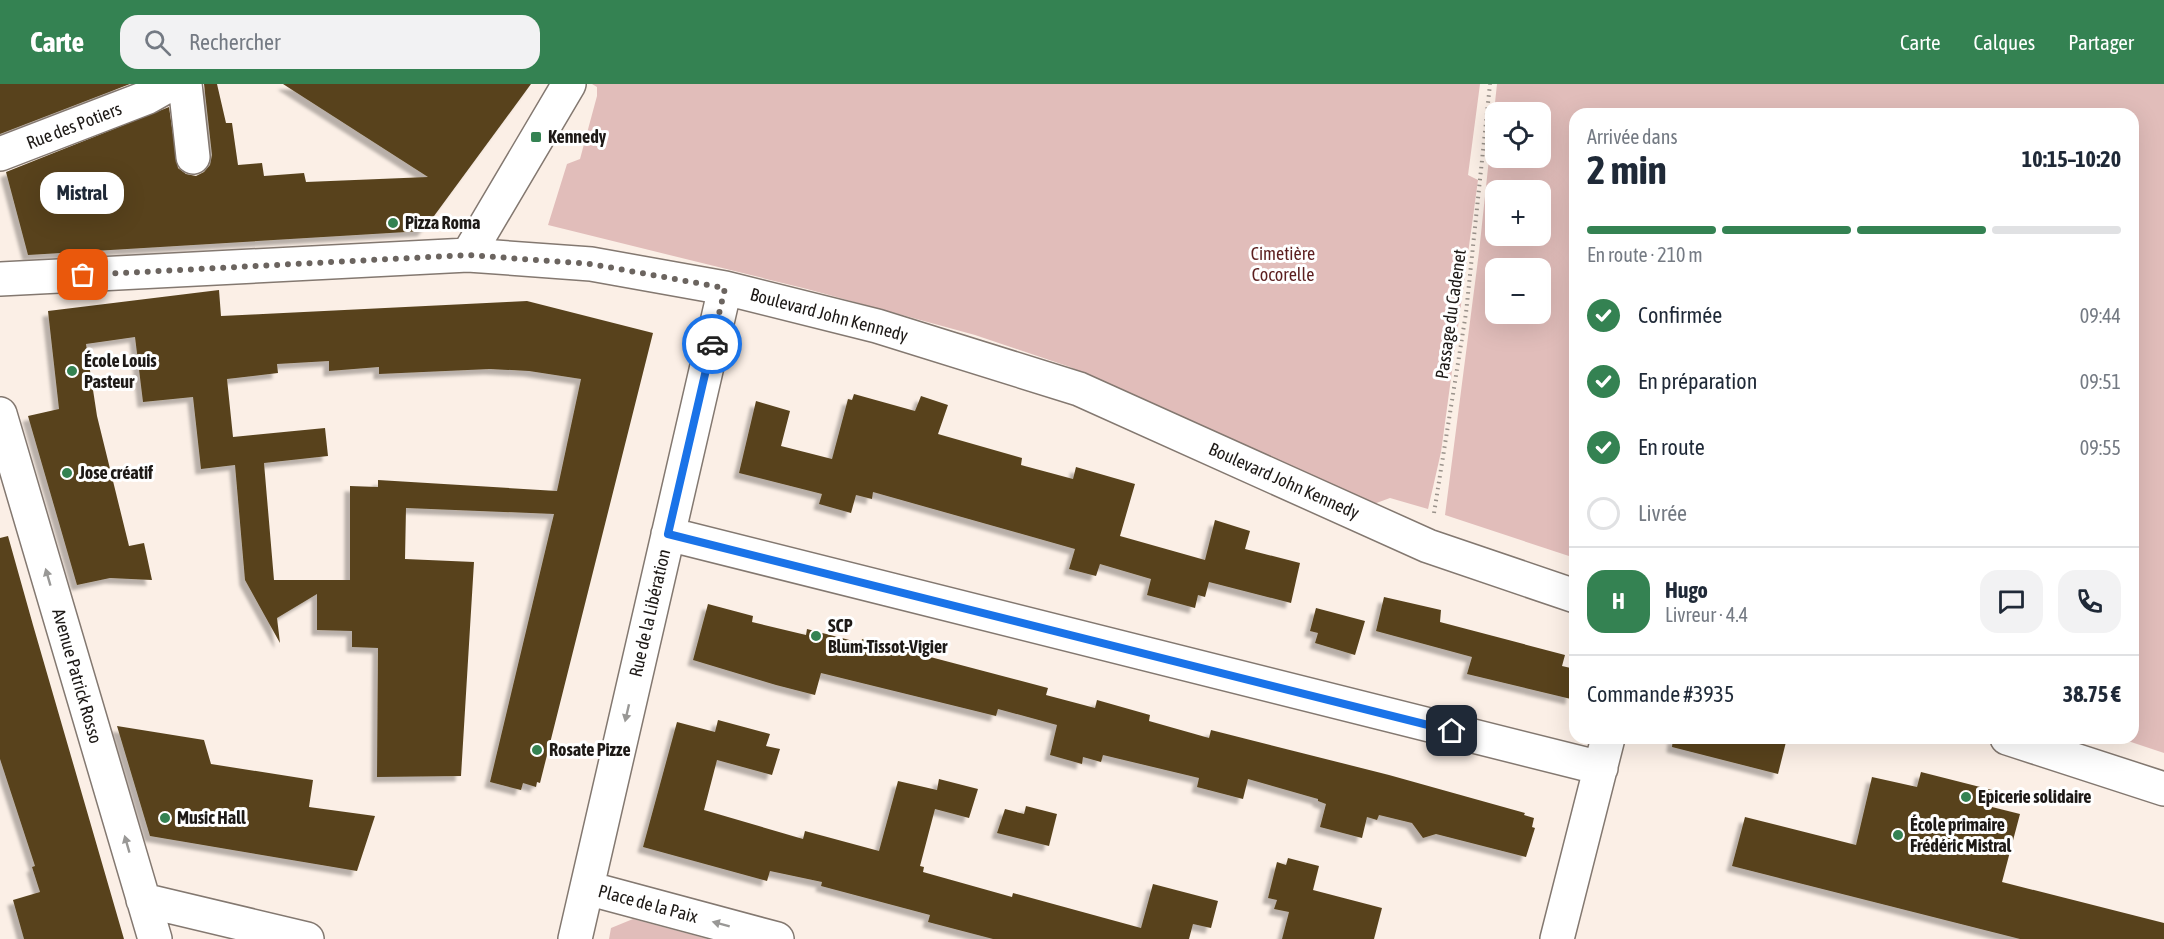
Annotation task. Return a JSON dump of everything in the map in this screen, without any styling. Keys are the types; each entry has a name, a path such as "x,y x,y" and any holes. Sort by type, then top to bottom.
{"street":[{"path":"185,84 193,158"},
{"path":"468,255 568,84"},
{"name":"Rue des Potiers","path":"0,154 159,91"},
{"name":"Boulevard John Kennedy","path":"0,279 468,255 591,264 725,288 877,326 1079,389 1428,546 1569,594"},
{"name":"Rue de la Libération","path":"575,939 725,288"},
{"name":"Avenue Patrick Rosso","path":"0,414 155,939"},
{"path":"668,534 1605,753 1557,939"},
{"path":"2025,744 2164,789"},
{"name":"Place de la Paix","path":"587,888 777,939"},
{"path":"143,900 307,939"}],"path":[{"name":"Passage du Cadenet","path":"1428,546 1466,313 1490,84"}],"green space":[{"name":"Cimetière Cocorelle","path":"592,84 1480,84 1468,175 1478,180 1441,452 1428,509 1390,498 1371,505 1070,367 975,335 807,289 548,225 567,164 580,159 597,96 597,87"},
{"path":"1497,84 2164,84 2164,753 2137,744 2139,744 2139,108 1569,108 1569,556 1445,515 1485,196 1485,246 1551,246 1551,180 1487,180 1488,168 1551,168 1551,102 1495,102"},
{"path":"633,919 708,939 609,939 611,928"}],"building":[{"path":"0,84 130,84 0,134"},
{"path":"204,84 217,84 226,123 232,123 238,165 262,163 264,176 304,173 306,182 428,177 283,84 531,84 423,231 28,255 6,172 169,107 178,168 186,174 196,176 210,165 212,155"},
{"path":"219,290 221,316 527,301 653,333 540,783 537,782 536,787 523,783 521,790 490,782 554,514 406,508 405,559 474,562 461,776 377,777 378,648 352,647 352,631 317,630 317,594 277,618 280,643 245,580 235,465 201,469 193,397 143,402 135,337 86,344 97,416 129,546 144,543 152,580 110,578 77,585 28,416 59,409 48,311","holes":["329,361 329,371 379,367 379,374 490,369 529,371 581,379 557,491 378,480 378,487 350,486 350,580 274,580 264,463 328,456 325,428 233,437 227,379 278,373 277,364"]},
{"path":"854,394 915,411 921,396 948,405 938,434 1022,458 1021,465 1073,479 1076,467 1135,484 1120,536 1205,560 1215,520 1250,531 1245,549 1300,563 1291,603 1209,582 1205,597 1198,595 1195,608 1147,595 1151,579 1100,564 1096,576 1069,569 1075,549 873,492 872,499 856,495 851,513 819,504 822,494 739,473 756,401 790,411 781,446 832,459 848,399 852,400"},
{"path":"8,536 124,939 24,939 13,900 40,892 32,867 35,866 0,759 0,538"},
{"path":"1384,597 1441,610 1440,622 1565,655 1562,666 1569,668 1569,699 1467,674 1472,657 1376,631"},
{"path":"708,604 753,616 752,622 806,635 807,629 861,643 862,639 1048,688 1046,695 1095,708 1097,700 1150,715 1149,721 1209,738 1211,730 1389,775 1525,813 1524,815 1534,818 1532,827 1535,828 1526,857 1436,834 1423,838 1412,823 1379,815 1377,820 1367,817 1362,838 1320,827 1326,804 1318,799 1248,779 1243,799 1197,787 1199,778 1103,755 1101,762 1083,757 1082,764 1050,755 1057,725 998,709 996,716 821,673 815,695 776,685 693,660"},
{"path":"1316,608 1365,621 1355,655 1315,643 1318,633 1310,631"},
{"path":"718,720 770,734 766,746 780,749 772,775 717,760 704,810 803,839 805,831 879,851 898,781 937,790 939,779 978,789 969,818 935,809 920,866 924,867 923,872 1012,897 1013,893 1141,928 1153,884 1218,901 1211,928 1193,924 1189,939 993,939 928,922 930,915 821,886 822,882 770,871 767,881 643,847 677,722 715,732"},
{"path":"117,726 204,740 211,764 313,780 309,807 375,816 357,871 150,836"},
{"path":"1672,744 1786,744 1778,774 1672,747"},
{"path":"1921,772 1992,790 1988,806 2020,814 2002,882 2164,923 2164,939 2020,939 1732,866 1745,817 1856,845 1872,777 1917,787"},
{"path":"1026,806 1057,814 1049,846 997,833 1005,809 1024,814"},
{"path":"1288,858 1319,866 1313,890 1382,908 1374,939 1282,939 1289,912 1274,909 1277,900 1268,898 1277,862 1286,865"}],"way so far":[{"path":"83,275 468,255 591,264 725,288 712,344"}],"place":[{"name":"Kennedy","path":"536,137"},
{"name":"Pizza Roma","path":"393,223"},
{"name":"Mistral","path":"83,275"},
{"name":"École Louis Pasteur","path":"72,371"},
{"name":"Jose créatif","path":"67,473"},
{"name":"SCP Blum-Tissot-Vigier","path":"816,636"},
{"name":"Rosate Pizze","path":"537,750"},
{"name":"Epicerie solidaire","path":"1966,797"},
{"name":"Music Hall","path":"165,818"},
{"name":"École primaire Frédéric Mistral","path":"1898,835"}],"route":[{"path":"712,344 668,534 1452,731"}]}
